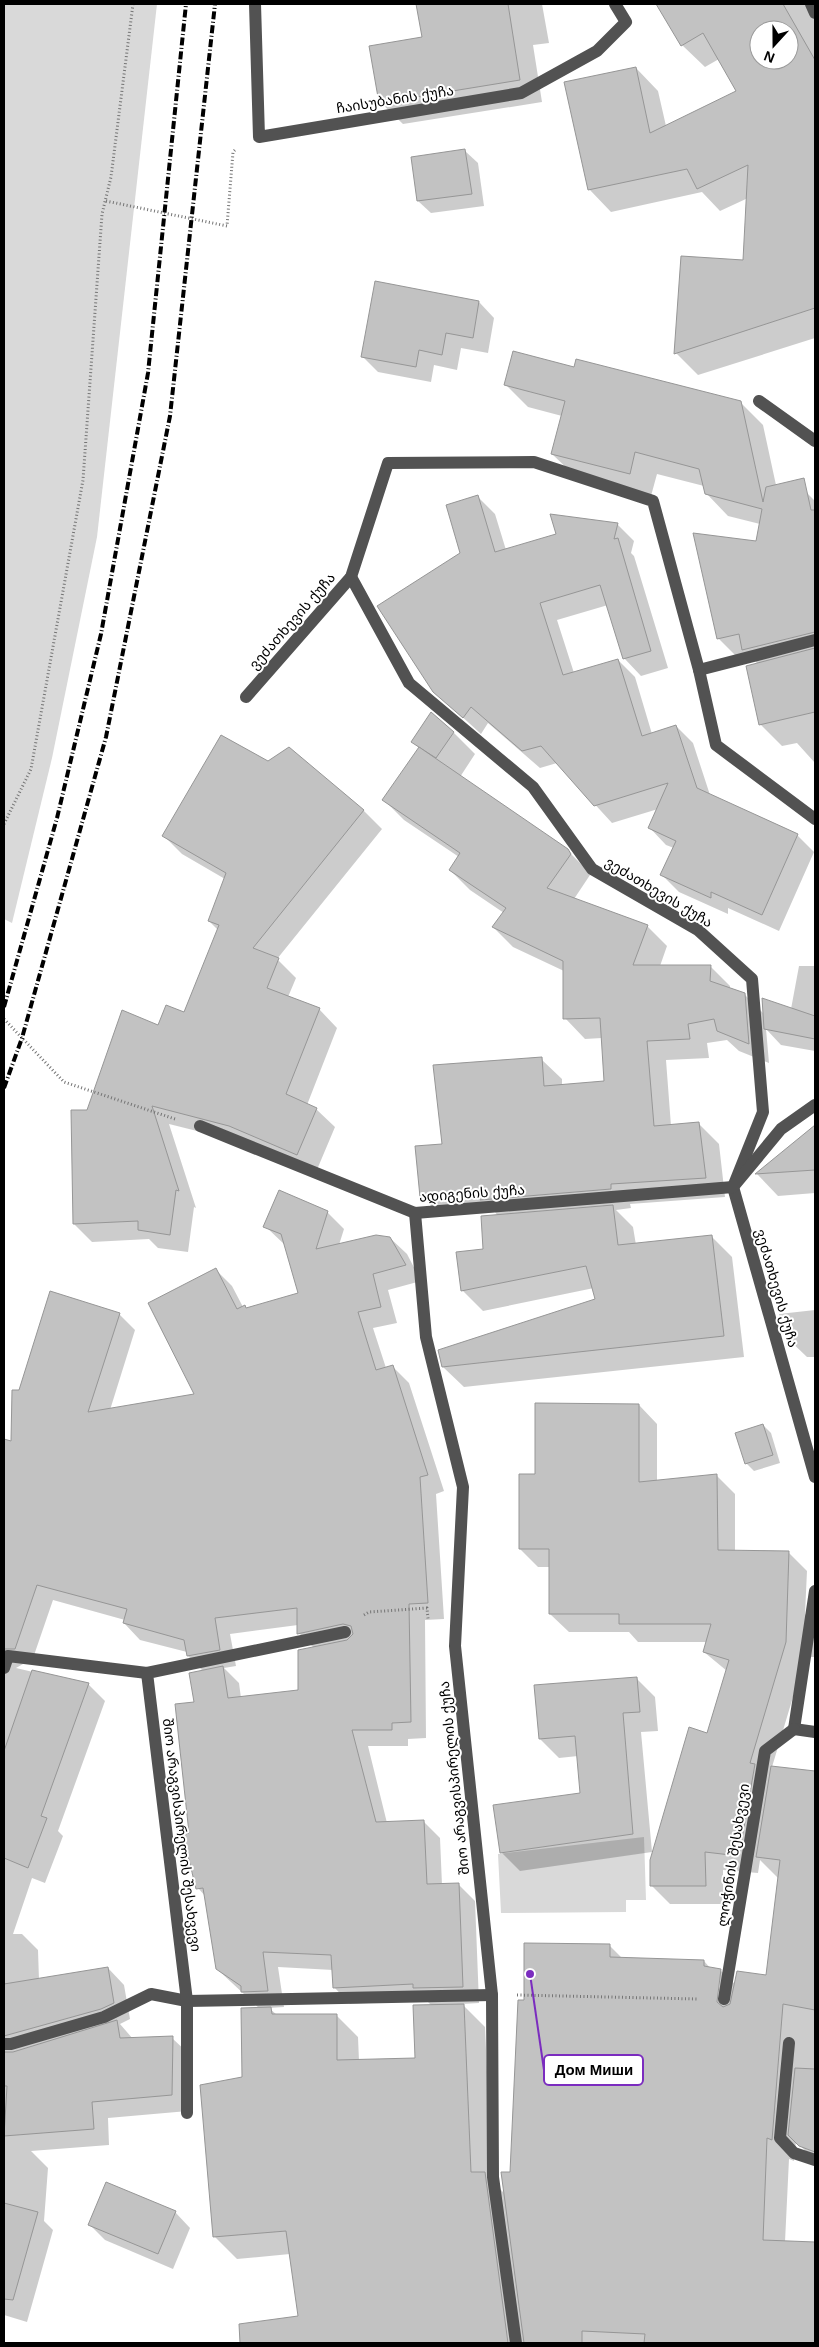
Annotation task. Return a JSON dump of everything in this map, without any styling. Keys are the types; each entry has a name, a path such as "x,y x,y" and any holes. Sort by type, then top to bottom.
{"street":[{"path":"255,4 258,127"},
{"name":"ჩაისუბანის ქუჩა","path":"258,127 259,136 521,93 597,51 626,22 615,4"},
{"path":"811,4 815,13"},
{"path":"759,401 815,441"},
{"path":"350,577 388,463 534,462 653,501 699,670 716,746 815,819"},
{"name":"ვეძათხევის ქუჩა","path":"246,697 350,577 409,683 533,787 592,869 698,930 752,979 764,1112 732,1188 815,1478"},
{"path":"699,670 815,640"},
{"path":"732,1188 781,1128 815,1105"},
{"name":"ადიგენის ქუჩა","path":"200,1126 415,1213 732,1188"},
{"name":"შიო არაგვისპირელის ქუჩა","path":"415,1213 426,1337 464,1487 455,1646 492,1995 492,2177 516,2343"},
{"path":"815,1591 794,1729 815,1732"},
{"path":"4,1668 8,1656 147,1673 345,1632"},
{"name":"შიო არაგვისპირელის შესახვევი","path":"147,1673 188,2001 187,2113"},
{"name":"ლოჭინის შესახვევი","path":"724,1999 765,1751 794,1729"},
{"path":"4,2044 10,2044 104,2017 151,1994 188,2001 492,1995"},
{"path":"789,2043 780,2138 794,2153 815,2160"}],"path":[{"path":"4,824 31,769 83,480 102,214 111,177 133,4"},
{"path":"106,200 227,226 233,152 258,127"},
{"path":"4,1018 64,1082 160,1114"},
{"path":"345,1632 369,1612 426,1608"},
{"path":"492,1995 724,1999"}],"shaded area":[{"path":"4,4 157,4 97,537 52,758 12,923 4,919"},
{"path":"644,1837 646,1900 626,1900 626,1912 501,1913 498,1854"}],"building":[{"path":"416,4 508,4 520,80 379,103 369,46 422,37"},
{"path":"656,4 783,4 792,20 749,20 749,70 799,70 799,32 815,60 815,308 674,354 681,256 743,260 748,165 697,189 687,169 588,190 564,82 636,67 650,133 736,91 703,33 681,46"},
{"path":"465,149 472,194 417,201 411,157"},
{"path":"375,281 479,301 473,338 446,333 442,355 419,350 416,367 361,357"},
{"path":"513,351 574,367 576,359 741,401 763,502 766,487 804,478 811,510 815,510 815,632 742,650 739,634 717,639 693,533 756,541 762,509 705,494 699,469 635,452 630,474 551,454 565,401 504,385"},
{"path":"478,495 495,552 556,534 550,514 618,523 614,539 618,538 651,651 623,659 600,585 540,603 563,675 618,659 642,736 676,725 697,788 798,834 762,915 711,892 711,898 660,875 676,841 648,828 668,783 594,806 541,746 522,751 471,707 463,718 433,692 377,606 460,553 446,505"},
{"path":"815,648 815,712 759,725 746,666"},
{"path":"431,712 454,732 436,758 411,742"},
{"path":"221,735 268,761 289,747 364,810 253,948 279,958 267,988 320,1008 286,1094 317,1108 297,1155 229,1126 152,1106 179,1191 176,1190 170,1235 138,1230 138,1221 73,1224 71,1110 87,1110 122,1010 158,1025 166,1005 184,1012 219,925 208,921 226,873 162,836"},
{"path":"419,747 568,849 571,854 547,888 648,925 633,965 711,965 710,981 745,993 749,1044 717,1031 714,1019 688,1024 690,1039 647,1041 654,1126 699,1122 706,1178 611,1184 611,1189 480,1200 480,1192 420,1197 415,1146 442,1144 433,1065 542,1057 544,1086 604,1081 600,1018 563,1019 563,961 492,927 506,908 449,870 460,853 382,800"},
{"path":"762,998 815,1016 815,1039 764,1029"},
{"path":"815,1125 815,1170 755,1174"},
{"path":"279,1190 328,1211 316,1249 376,1235 390,1237 406,1265 373,1274 381,1307 358,1312 376,1370 393,1365 428,1475 420,1477 428,1603 409,1604 411,1722 392,1723 392,1730 352,1730 376,1822 424,1820 427,1884 459,1883 463,1987 413,1988 413,1984 333,1988 331,1955 263,1952 268,1991 241,1992 241,1986 216,1969 203,1888 196,1889 183,1835 189,1833 175,1704 194,1702 189,1673 223,1666 228,1698 298,1690 298,1650 347,1640 353,1634 351,1626 343,1624 297,1634 297,1608 215,1618 220,1650 187,1656 184,1640 123,1623 127,1609 37,1585 15,1649 4,1649 4,1439 11,1441 12,1390 19,1390 50,1291 120,1313 88,1412 194,1394 148,1303 216,1268 237,1309 245,1305 246,1308 298,1293 281,1234 263,1227"},
{"path":"613,1205 618,1245 712,1235 724,1336 442,1367 438,1350 595,1299 586,1266 461,1291 456,1252 483,1249 481,1216"},
{"path":"535,1403 639,1404 639,1482 717,1474 718,1550 789,1551 786,1642 750,1763 755,1764 739,1856 705,1852 706,1886 650,1886 650,1860 689,1727 707,1733 729,1660 703,1652 711,1624 619,1624 619,1614 549,1614 549,1549 519,1549 519,1474 535,1474"},
{"path":"763,1424 773,1455 745,1464 735,1433"},
{"path":"32,1670 89,1683 41,1816 47,1818 28,1868 4,1858 4,1751"},
{"path":"637,1677 640,1712 623,1713 633,1834 500,1853 493,1805 580,1793 575,1736 539,1739 534,1685"},
{"path":"771,1766 815,1771 815,2010 783,2004 772,2140 767,2138 763,2240 815,2242 815,2343 644,2343 645,2334 582,2331 582,2343 524,2343 501,2172 510,2172 518,2000 524,2000 524,1943 610,1944 610,1957 704,1960 704,1966 721,1969 717,2002 723,2007 730,2004 737,1971 766,1975 780,1860 756,1857"},
{"path":"108,1967 114,2003 101,2009 4,2036 4,1984"},
{"path":"464,2004 471,2172 485,2172 508,2343 240,2343 239,2324 298,2316 286,2231 213,2237 200,2085 242,2077 241,2008 271,2007 272,2014 337,2014 337,2060 415,2058 413,2005"},
{"path":"117,2020 120,2038 173,2036 172,2095 92,2102 94,2129 4,2136 7,2086 4,2086 4,2052 13,2052"},
{"path":"795,2068 815,2069 815,2152 799,2146 788,2135"},
{"path":"106,2182 176,2211 158,2254 88,2225"},
{"path":"4,2203 38,2212 13,2300 4,2299"}],"railway":[{"path":"4,1007 57,818 101,634 148,373 186,4"},
{"path":"4,1088 22,1038 106,737 170,416 215,4"}],"place":[{"name":"Дом Миши","path":"530,1974"}]}
